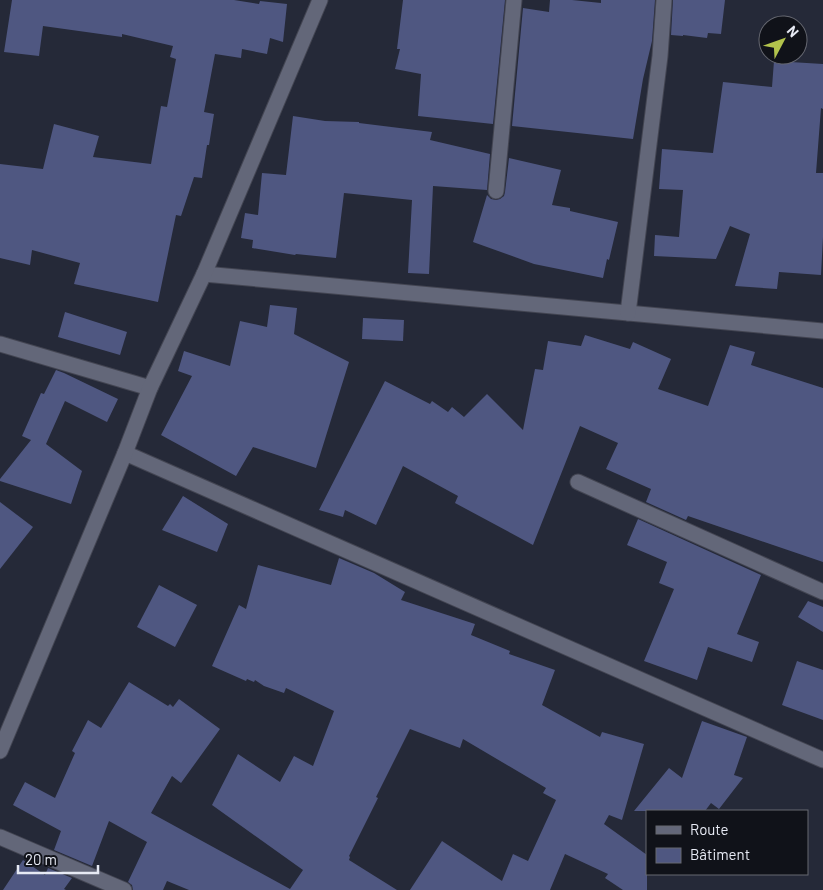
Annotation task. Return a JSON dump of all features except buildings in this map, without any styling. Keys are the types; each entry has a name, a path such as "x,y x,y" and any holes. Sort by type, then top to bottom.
{"street":[{"path":"0,751 150,388 204,274 320,0"},
{"path":"496,191 514,0"},
{"path":"628,313 660,56 664,0"},
{"path":"204,274 823,331"},
{"path":"0,344 150,388"},
{"path":"124,453 823,760"},
{"path":"578,482 823,592"},
{"path":"0,837 124,890"}]}
